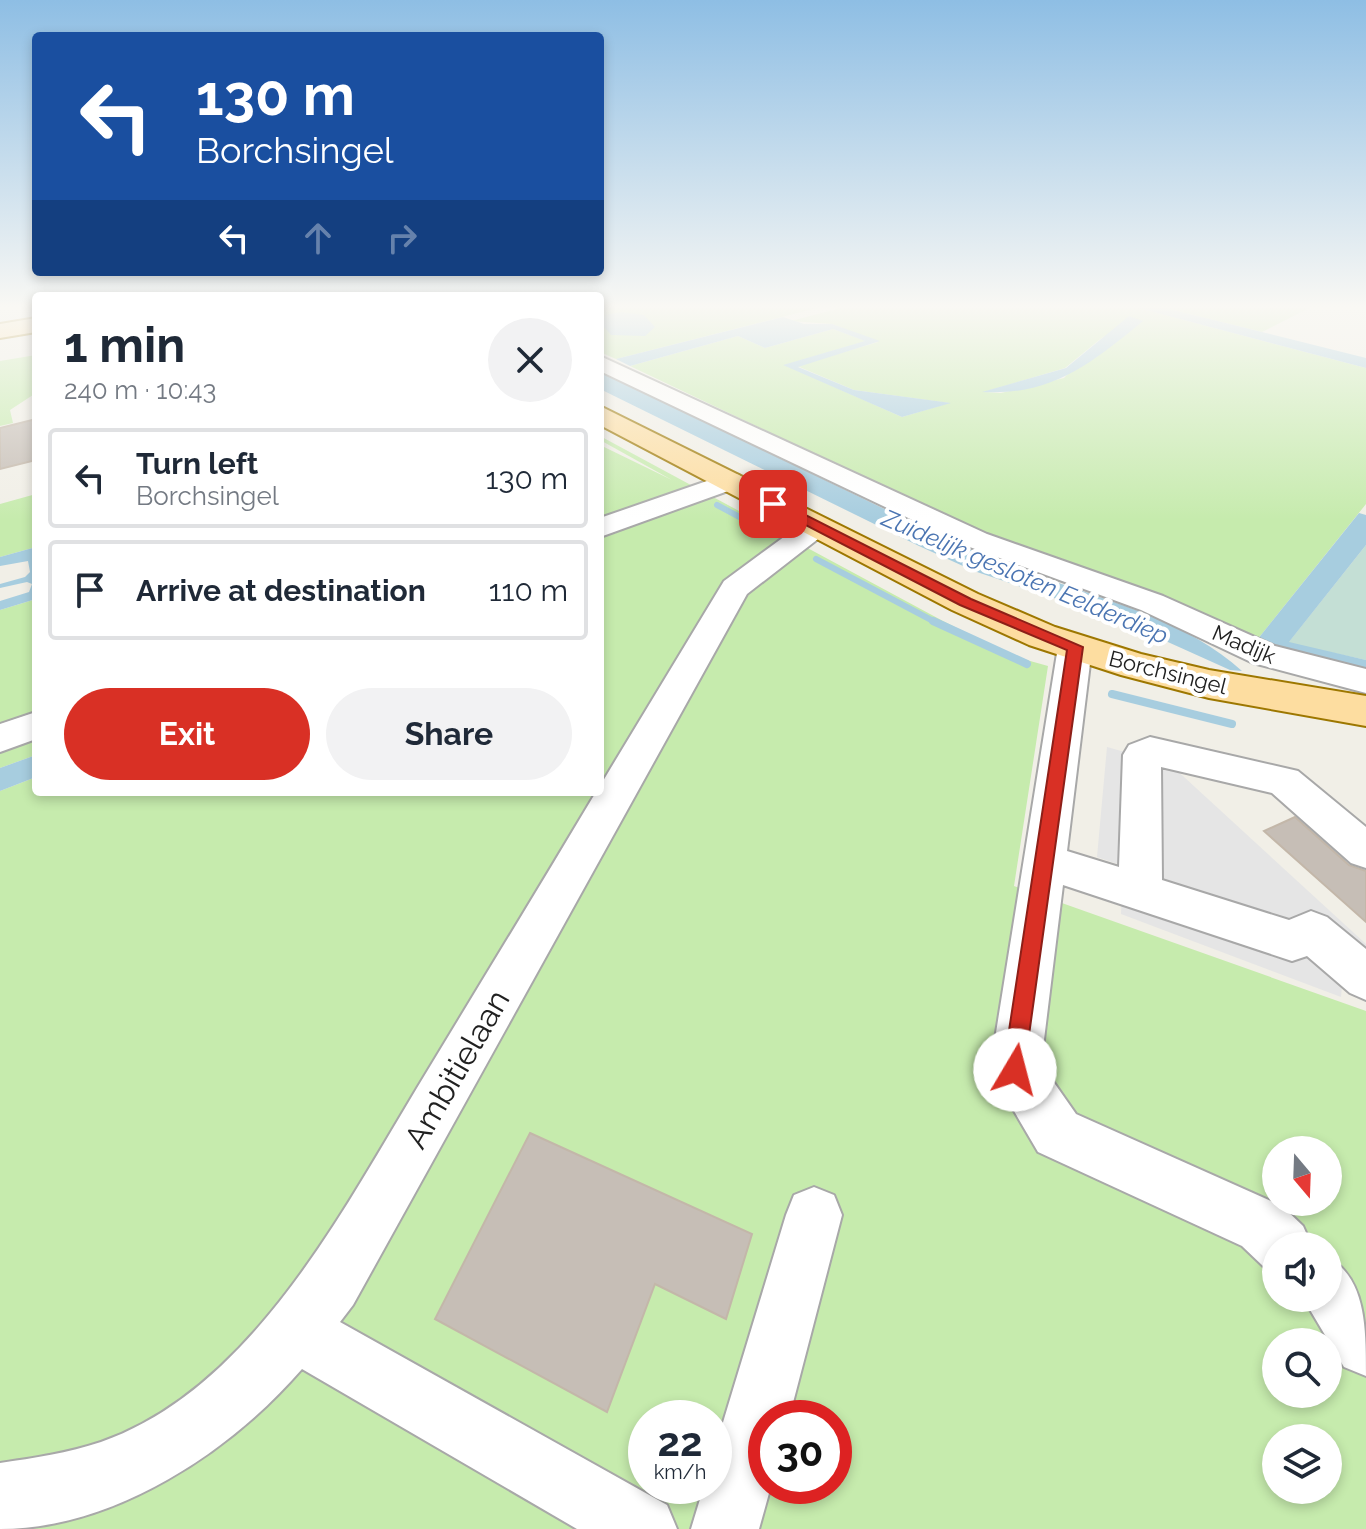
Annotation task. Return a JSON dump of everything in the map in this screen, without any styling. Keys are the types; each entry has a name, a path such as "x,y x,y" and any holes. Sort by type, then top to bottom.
{"main road":[{"name":"Borchsingel","path":"604,416 965,602 1075,647 1366,725"},
{"name":"Borchsingel","path":"1263,695 1366,711"}],"street":[{"name":"Madijk","path":"631,377 977,540 1152,603 1265,655 1366,681"},
{"path":"604,527 730,481"},
{"name":"Ambitielaan","path":"0,1497 46,1493 154,1455 220,1409 296,1331 332,1284 735,588 817,526"},
{"path":"1075,647 1015,1070 1057,1133 1262,1226 1268,1232"},
{"path":"0,738 32,726"},
{"path":"1140,892 1142,755 1150,751 1284,781 1366,851"},
{"path":"1046,862 1292,941 1311,931 1366,978"},
{"path":"725,1529 814,1215"},
{"path":"1342,1308 1366,1345"},
{"path":"296,1331 643,1529"}],"green space":[{"path":"0,377 32,377 32,396 10,410 13,423 0,426"},
{"path":"654,377 813,377 902,417 949,403 854,390 824,377 1033,377 984,392 1001,393 1065,377 1366,377 1366,504 1257,640 1178,602 960,523"},
{"path":"604,438 943,621 1012,656 1048,666 1014,886 1366,1011 1366,1529 0,1529 0,791 32,779 32,796 604,796 604,447 672,480 604,442"},
{"path":"32,495 32,548 0,557 0,504"},
{"path":"32,600 32,756 0,768 0,610"}],"shaded area":[{"path":"1366,545 1366,660 1288,643"},
{"path":"1107,747 1171,765 1366,944 1366,950 1344,963 1341,997 1121,914 1123,866 1097,857"}],"water":[{"name":"Zuidelijk gesloten Eelderdiep","path":"604,377 613,377 950,540 1175,627 1221,654 1242,671 1230,670 1119,620 974,571 604,391"},
{"path":"811,377 823,377 854,390 951,403 902,417"},
{"path":"1033,377 1062,377 1030,388 982,392"},
{"path":"1359,513 1366,515 1366,545 1289,642 1366,660 1366,671 1285,653 1257,640"},
{"path":"32,548 32,584 27,582 0,588 0,584 25,577 30,572 28,561 0,566 0,557"},
{"path":"32,584 32,600 0,610 0,601 29,592"},
{"path":"32,756 32,779 0,791 0,768"}],"building":[{"path":"32,420 32,461 0,469 0,428"},
{"path":"1295,817 1349,865 1366,871 1366,922 1264,831"},
{"path":"530,1133 752,1234 726,1319 655,1284 607,1412 435,1319"}],"waterway":[{"path":"717,505 764,530"},
{"path":"816,559 935,622"},
{"path":"935,622 1027,664"},
{"path":"1112,694 1232,724"}],"route":[{"path":"773,504 965,602 1075,647 1015,1070"}]}
